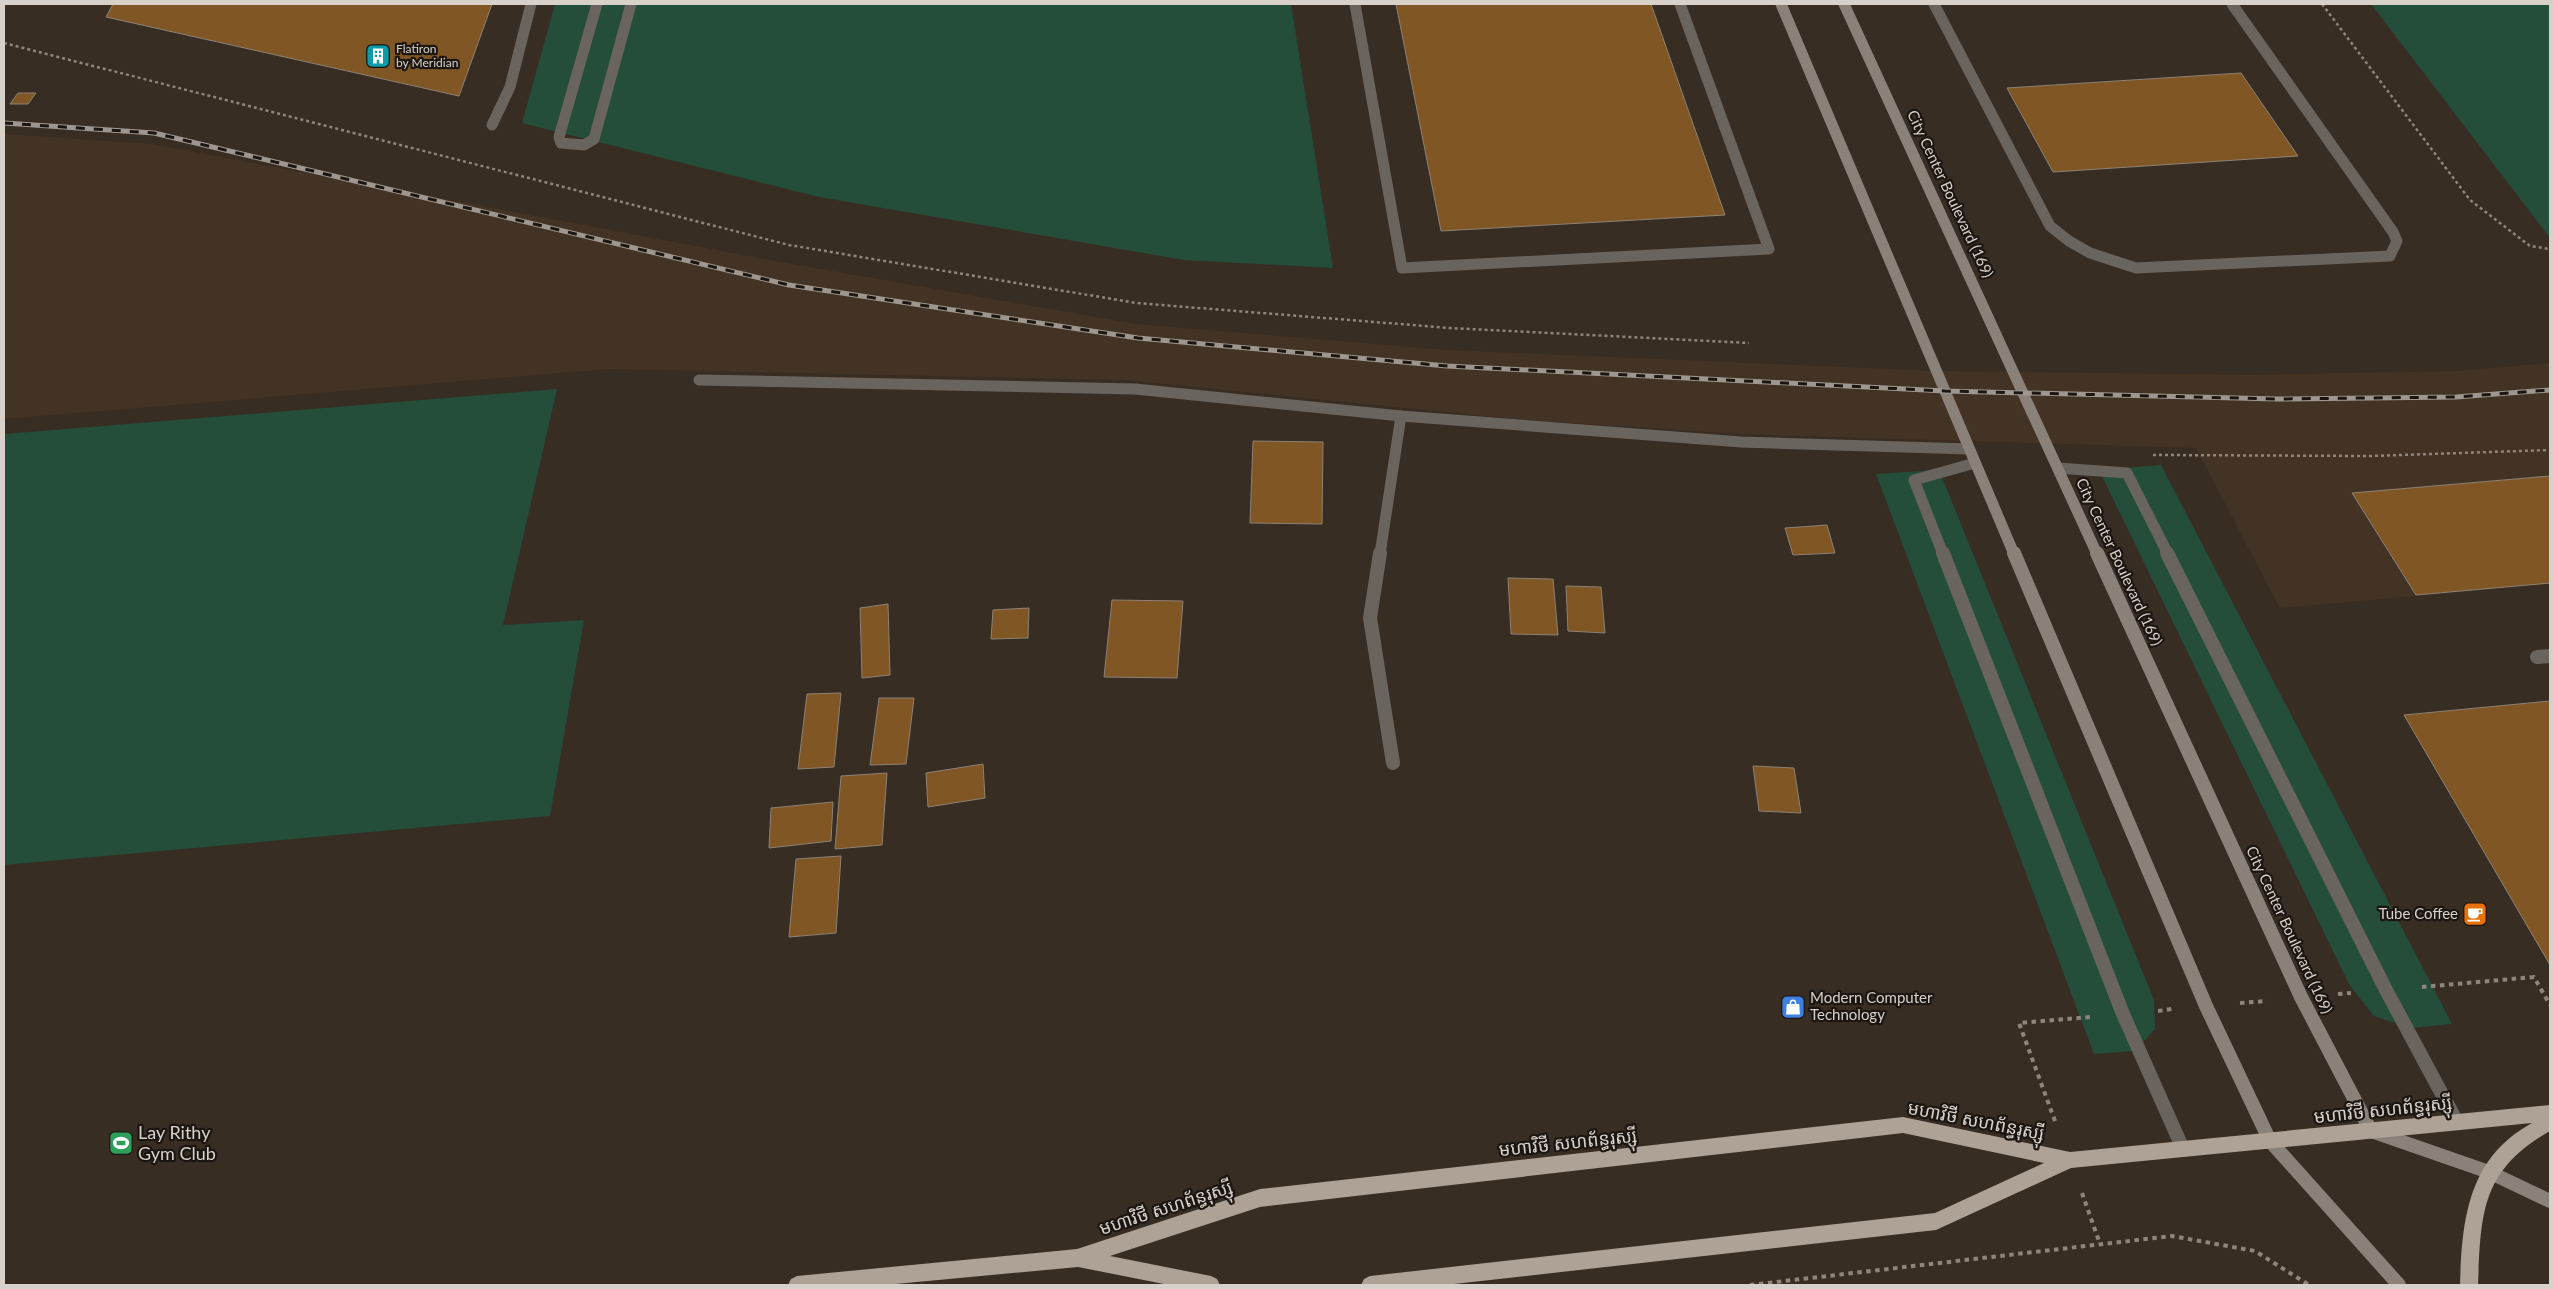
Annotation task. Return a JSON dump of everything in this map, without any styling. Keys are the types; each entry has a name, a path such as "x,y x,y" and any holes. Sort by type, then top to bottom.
{"highway":[{"name":"មហាវិថី សហព័ន្ធរុស្ស៊ី","path":"797,1285 830,1284 1077,1258 1260,1198 1903,1125 2070,1160 2550,1113"},
{"path":"2469,1285 2471,1226 2489,1172 2505,1153 2526,1136 2550,1122"},
{"name":"មហាវិថី សហព័ន្ធរុស្ស៊ី","path":"1370,1285 1936,1221 2070,1160"},
{"name":"មហាវិថី សហព័ន្ធរុស្ស៊ី","path":"1077,1258 1212,1285"}],"main road":[{"path":"1781,4 2206,1006 2270,1141 2400,1285"},
{"name":"City Center Boulevard (169)","path":"1844,4 2301,997 2371,1131"},
{"path":"2371,1131 2489,1172 2550,1201"}],"street":[{"path":"492,125 510,87 531,4"},
{"path":"597,4 559,137 561,142 584,145 594,139 631,4"},
{"path":"1355,4 1402,268 1769,249 1680,4"},
{"path":"1934,4 2050,226 2066,241 2101,259 2136,268 2390,256 2397,241 2393,232 2232,4"},
{"path":"699,380 1135,389 1401,416 1741,442 1969,449"},
{"path":"1392,763 1370,618 1401,416"},
{"path":"1975,463 1914,480 2123,1014 2183,1149"},
{"path":"2058,468 2127,473 2386,990 2457,1122"}],"path":[{"path":"2322,4 2470,200 2530,246 2550,249"},
{"path":"4,43 789,245 1136,303 1450,328 1748,343"},
{"path":"2202,456 2370,456 2550,450"},
{"path":"2100,1244 2019,1023 2534,978 2550,1005"},
{"path":"1750,1285 2172,1236 2255,1251 2309,1285"}],"shaded area":[{"path":"4,134 152,144 775,261 1136,324 1446,350 1935,371 2254,375 2458,371 2550,363 2550,584 2280,608 2196,448 1741,434 1525,420 1126,380 608,369 4,419"}],"green space":[{"path":"555,4 1291,4 1333,268 1184,260 819,197 522,123"},
{"path":"2371,4 2550,4 2550,238"},
{"path":"557,389 503,625 584,620 550,816 4,865 4,434"},
{"path":"2161,465 2452,1024 2411,1028 2374,1016 2350,986 2099,470"},
{"path":"1939,470 2154,1000 2155,1029 2135,1051 2094,1054 1876,474"}],"building":[{"name":"Flatiron by Meridian","path":"113,4 492,4 459,96 106,17"},
{"path":"1396,4 1651,4 1725,215 1441,231"},
{"path":"2241,73 2298,156 2053,172 2007,88"},
{"path":"18,93 36,93 28,104 10,104"},
{"path":"1253,441 1323,442 1322,524 1250,523"},
{"path":"2550,476 2550,583 2416,595 2352,493"},
{"path":"1827,525 1835,553 1793,555 1785,528"},
{"path":"1508,578 1553,579 1558,635 1511,634"},
{"path":"1566,586 1601,587 1605,633 1568,631"},
{"path":"1112,600 1183,601 1177,678 1104,677"},
{"path":"888,604 890,675 862,678 860,608"},
{"path":"1029,608 1028,638 991,639 993,610"},
{"path":"841,693 834,767 798,769 807,694"},
{"path":"879,698 914,698 906,764 870,765"},
{"path":"2550,701 2550,965 2404,715"},
{"path":"983,764 985,798 928,807 926,773"},
{"path":"1753,766 1794,768 1801,813 1759,811"},
{"path":"887,773 882,845 835,849 841,776"},
{"path":"833,802 831,841 769,848 771,808"},
{"path":"841,856 836,933 789,937 796,859"}],"railway":[{"path":"4,123 154,133 789,285 1138,338 1447,366 1945,391 2277,399 2456,397 2550,390"}],"place":[{"name":"Flatiron by Meridian","path":"378,56"},
{"name":"Tube Coffee","path":"2475,914"},
{"name":"Modern Computer Technology","path":"1793,1007"},
{"name":"Lay Rithy Gym Club","path":"121,1143"}]}
